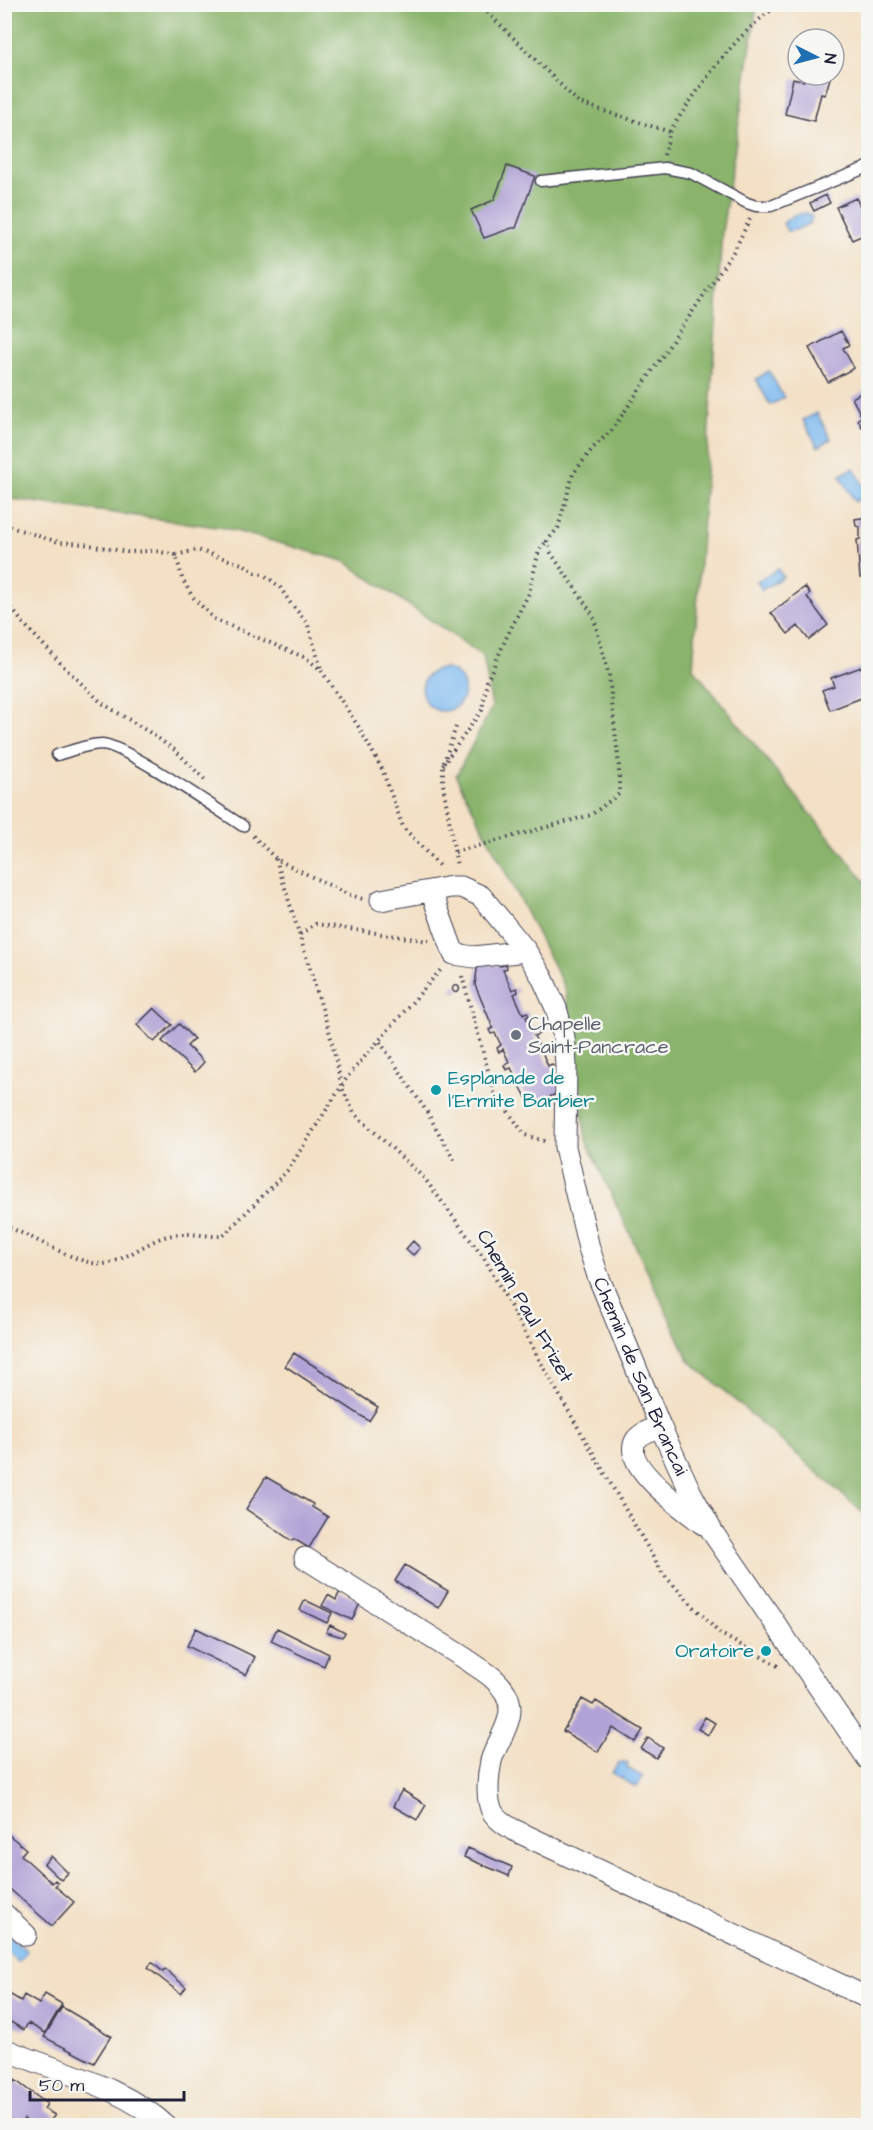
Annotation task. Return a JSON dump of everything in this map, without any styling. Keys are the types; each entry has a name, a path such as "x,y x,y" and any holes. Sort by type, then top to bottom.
{"street":[{"path":"381,900 461,887"},
{"name":"Chemin de San Brancai","path":"461,887 481,896 526,951 542,977 556,1008 564,1038 566,1065 565,1148 589,1248 598,1276 660,1426 691,1493 713,1533 868,1759"},
{"path":"431,891 452,949 474,957 526,951"},
{"path":"660,1426 635,1441 637,1463 650,1480 713,1533"},
{"path":"305,1558 466,1659 492,1677 506,1693 510,1707 509,1720 492,1760 488,1778 488,1802 498,1821 868,1998"},
{"path":"4,1914 26,1935"},
{"path":"4,2049 41,2065 111,2089 147,2110 166,2126"}],"lane":[{"path":"541,181 660,167 692,173 756,206 771,206 868,167"},
{"path":"57,755 100,744 108,745 132,756 243,826"}],"path":[{"path":"479,4 579,103 670,132"},
{"path":"660,167 670,132 726,50 765,14 780,4"},
{"path":"443,765 482,710 487,681 529,593 539,550 558,528 573,474 593,448 612,430 735,249 756,206"},
{"path":"4,525 58,542 127,552 155,551 176,555 197,550 245,565 256,573 264,573 279,586 307,622 321,670 360,729 382,769 404,827 429,856 461,887"},
{"path":"455,852 591,815 619,794 619,766 609,676 593,615 551,553 547,541"},
{"path":"176,555 182,578 192,596 214,619 306,658 321,670"},
{"path":"4,599 66,669 102,703 176,751 208,783"},
{"path":"456,727 443,765 443,784 461,887"},
{"path":"243,826 276,859 347,894 367,900 381,900"},
{"name":"Chemin Paul Frizet","path":"276,859 330,1034 342,1088 354,1113 425,1179 486,1261 546,1372 663,1574 719,1634 774,1664 813,1678"},
{"path":"300,934 316,924 452,949"},
{"path":"4,1226 56,1249 98,1264 109,1263 167,1236 187,1233 207,1237 223,1236 288,1170 348,1076 380,1042 452,949"},
{"path":"452,949 464,981 494,1092 525,1135 565,1148"},
{"path":"380,1042 427,1112 454,1160"}],"green space":[{"path":"5,5 757,5 722,232 693,668 868,885 868,1517 689,1360 586,1140 565,988 456,776 492,707 483,656 344,561 225,528 5,498"}],"water":[{"path":"807,213 812,216 810,223 796,230 787,231 783,223 794,215"},
{"path":"769,371 784,398 770,405 756,379"},
{"path":"817,413 831,439 818,447 803,420"},
{"path":"854,468 868,494 855,502 840,475"},
{"path":"778,569 783,577 762,590 757,581"},
{"path":"443,669 451,670 458,675 463,682 463,698 458,705 451,710 443,711 435,710 428,705 423,698 422,690 423,682 428,675 435,670"},
{"path":"619,1763 628,1764 627,1768 643,1777 636,1787 612,1773"},
{"path":"6,1933 27,1951 18,1962 5,1950"}],"building":[{"path":"791,87 827,87 825,95 821,94 814,121 785,114"},
{"path":"507,166 535,176 516,228 484,238 471,210 494,200"},
{"path":"826,195 830,203 814,211 810,203"},
{"path":"856,198 860,206 868,202 868,233 852,240 836,207"},
{"path":"841,331 849,345 843,348 854,368 828,382 809,348"},
{"path":"868,389 868,424 862,427 858,419 862,417 852,398"},
{"path":"868,517 867,591 866,578 860,578 857,540 860,539 860,527 856,526 855,519"},
{"path":"805,587 810,594 807,597 828,625 809,640 798,626 788,634 771,613"},
{"path":"864,666 868,678 868,693 863,695 864,697 830,710 822,690 834,686 831,678"},
{"name":"Chapelle Saint-Pancrace","path":"478,962 501,966 506,964 507,968 503,970 512,990 517,988 518,992 514,994 523,1014 527,1012 529,1016 526,1017 532,1030 536,1028 539,1034 534,1036 540,1048 544,1046 546,1050 542,1052 548,1066 552,1064 554,1069 551,1070 561,1091 531,1107 511,1068 506,1070 504,1065 509,1062 503,1049 499,1052 497,1048 501,1045 495,1033 491,1034 489,1030 493,1028 475,985"},
{"path":"456,986 459,989 456,992 453,989"},
{"path":"154,1008 172,1025 154,1042 137,1025"},
{"path":"179,1024 194,1039 187,1046 204,1062 195,1072 162,1041"},
{"path":"413,1241 420,1248 413,1255 406,1249"},
{"path":"294,1353 378,1407 369,1421 285,1366"},
{"path":"266,1477 313,1504 312,1507 328,1517 309,1548 294,1539 292,1541 246,1509"},
{"path":"405,1565 448,1591 438,1608 395,1581"},
{"path":"340,1591 361,1601 352,1620 322,1606 328,1595 336,1600"},
{"path":"305,1600 332,1613 327,1623 300,1610"},
{"path":"330,1625 345,1633 342,1637 326,1632"},
{"path":"196,1628 255,1657 246,1675 187,1646"},
{"path":"277,1628 329,1654 324,1666 271,1641"},
{"path":"582,1699 593,1705 596,1701 643,1730 635,1742 613,1728 598,1752 563,1731"},
{"path":"705,1717 715,1723 708,1735 698,1729"},
{"path":"648,1738 663,1748 656,1758 641,1749"},
{"path":"402,1790 426,1805 417,1820 393,1806"},
{"path":"4,1831 26,1849 21,1855 52,1883 55,1880 58,1883 55,1886 74,1902 52,1926 4,1884"},
{"path":"468,1848 512,1867 509,1876 464,1857"},
{"path":"51,1856 68,1873 61,1880 44,1864"},
{"path":"152,1962 163,1972 165,1969 186,1987 181,1994 148,1968"},
{"path":"4,1991 21,2001 24,1995 39,2004 45,1994 62,2004 45,2033 28,2023 24,2030 4,2018"},
{"path":"62,2007 111,2036 94,2063 44,2037"},
{"path":"15,2080 47,2104 44,2109 55,2115 46,2126 33,2126 24,2119 19,2126 4,2115 4,2097"}],"place":[{"name":"Chapelle Saint-Pancrace","path":"516,1035"},
{"name":"Esplanade de l'Ermite Barbier","path":"436,1090"},
{"name":"Oratoire","path":"766,1651"}]}
